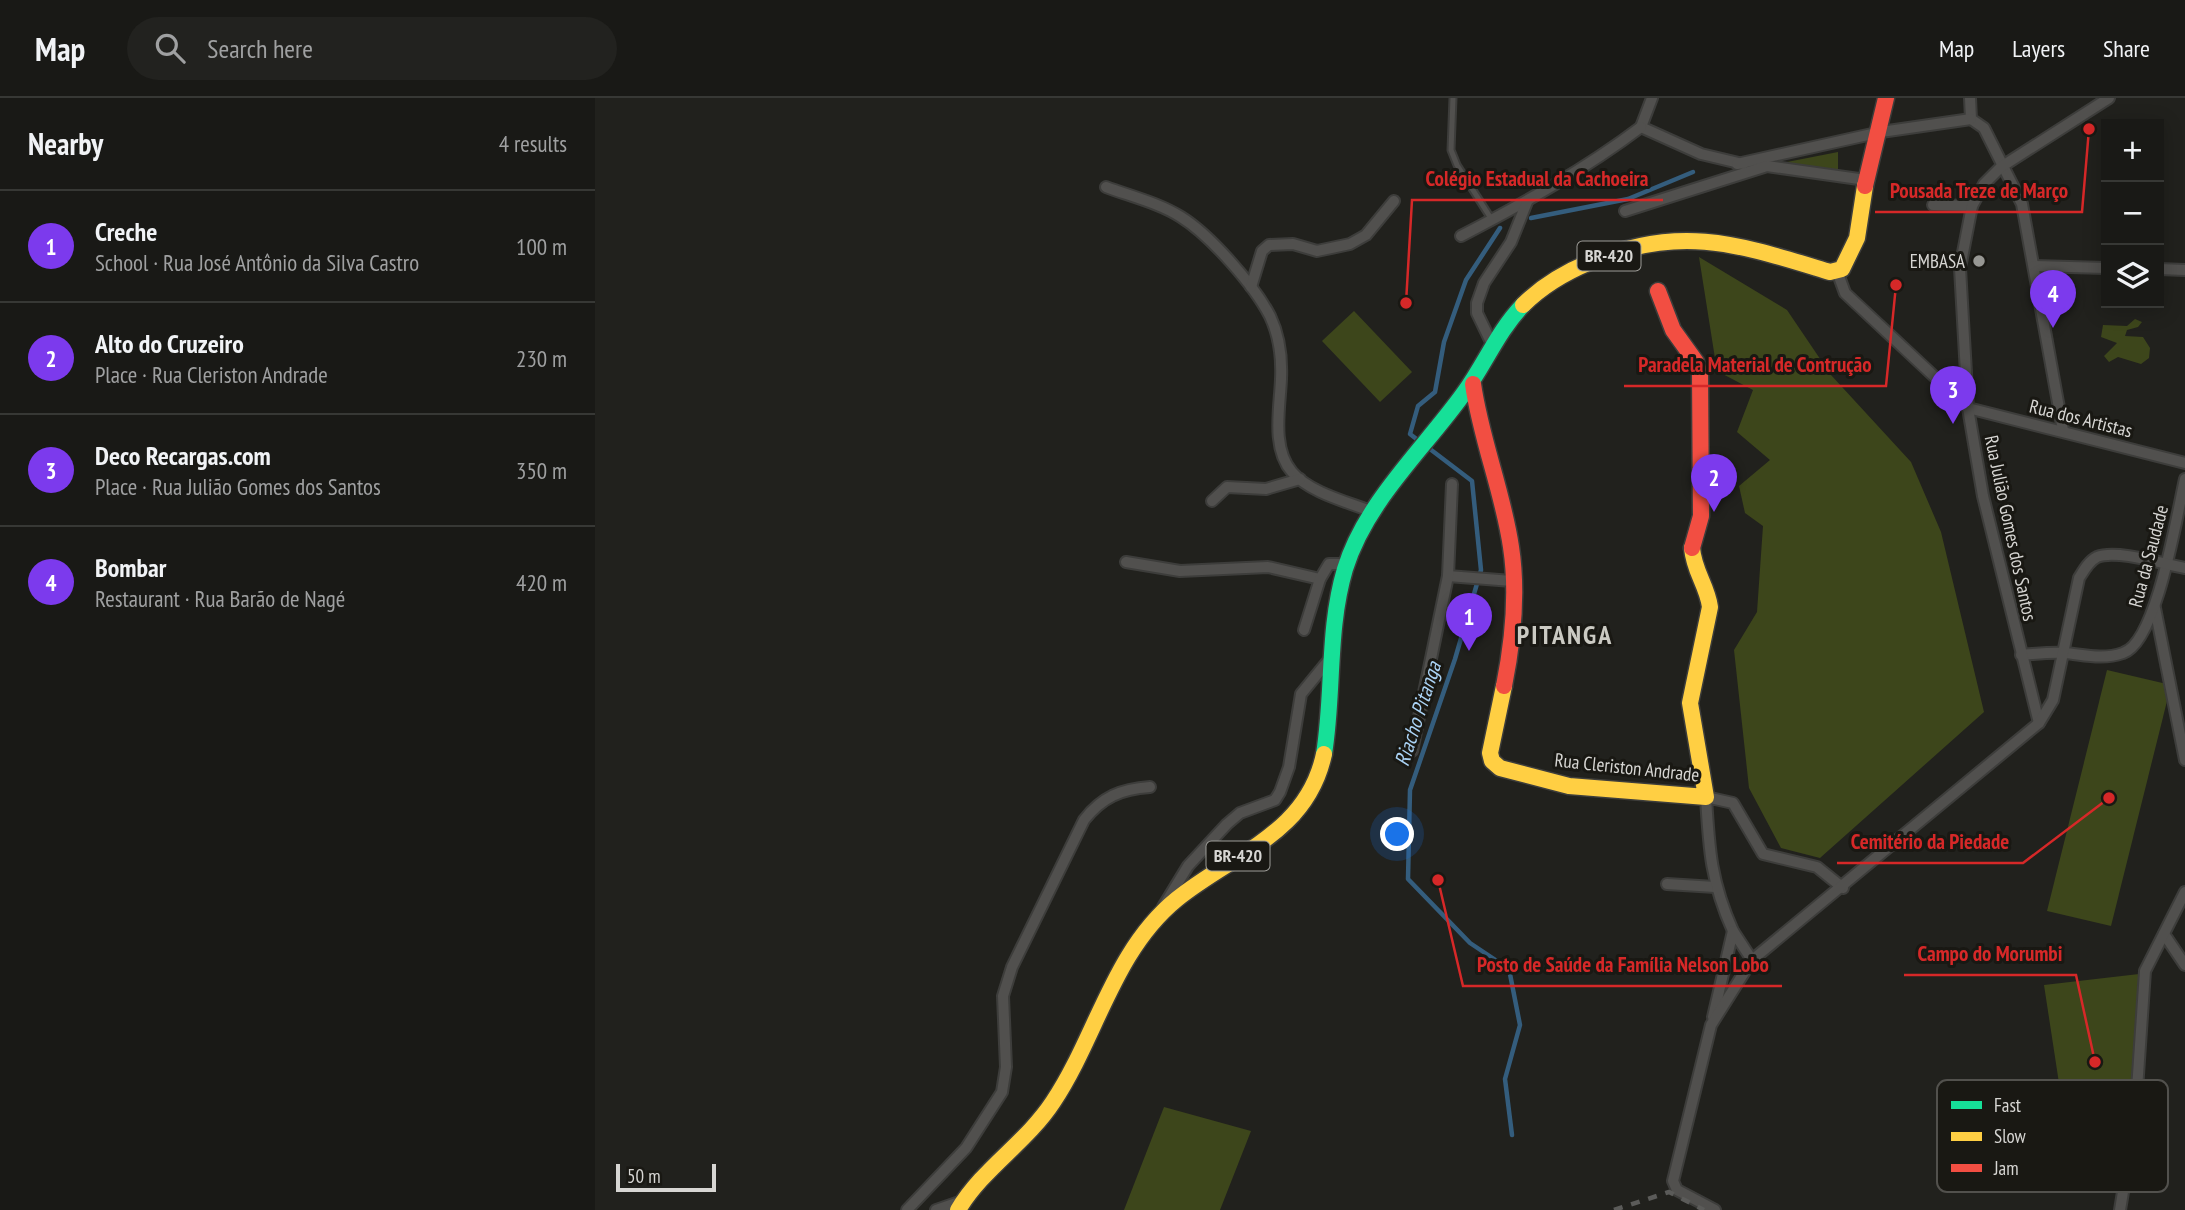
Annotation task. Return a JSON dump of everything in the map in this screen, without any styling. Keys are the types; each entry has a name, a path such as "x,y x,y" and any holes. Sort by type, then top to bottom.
{"main road":[{"path":"1837,271 1848,263 1854,250 1866,180 1881,132 1886,98"},
{"name":"BR-420","path":"960,1206 980,1177 1035,1127 1061,1089 1132,951 1161,913 1193,885 1274,832 1302,808 1318,784 1326,750 1329,660 1347,564 1373,512 1473,384 1492,344 1524,303 1556,278 1590,263 1660,242 1688,239 1716,243 1830,272 1837,271"},
{"name":"Rua Cleriston Andrade","path":"1473,384 1483,449 1511,546 1509,653 1505,688 1490,753 1493,761 1500,768 1569,786 1706,797 1690,703 1710,607 1708,592 1694,569 1692,548 1701,516 1700,373 1696,362 1673,330 1658,291"}],"street":[{"path":"1461,236 1527,202 1597,160 1641,127 1652,98"},
{"path":"1971,98 1971,119"},
{"name":"Rua Julião Gomes dos Santos","path":"2039,723 1983,496 1968,408 1960,268 1972,206 1984,184 2001,167 2109,98"},
{"path":"1737,164 1881,132 1971,119 1984,128 2001,167 2022,204 2063,430"},
{"path":"1641,127 1701,155 1737,164 1866,180"},
{"path":"1625,211 1767,166"},
{"path":"1106,187 1180,217 1200,232 1251,287 1270,317 1280,347 1278,425 1290,471 1300,480 1373,512"},
{"path":"1251,287 1262,251 1269,245 1293,244 1317,251 1350,244 1366,235 1394,201"},
{"path":"1492,344 1478,313 1477,303 1484,283 1511,242 1527,202"},
{"path":"1933,205 1972,206"},
{"path":"2034,266 2101,268"},
{"path":"2164,269 2185,270"},
{"path":"1837,271 1845,293 1968,408"},
{"name":"Rua dos Artistas","path":"1968,408 2185,463"},
{"name":"Rua da Saudade","path":"2062,653 2103,658 2125,653 2141,640 2155,606 2185,479"},
{"path":"1212,501 1227,487 1266,489 1300,480"},
{"path":"1412,751 1448,576 1452,484"},
{"path":"1711,1025 1752,960 1843,888 2039,723 2053,700 2080,578 2087,565 2098,557 2114,554 2185,568"},
{"path":"1126,562 1180,571 1281,568 1320,579"},
{"path":"1304,631 1320,579 1329,564 1347,564"},
{"path":"1448,576 1512,581"},
{"path":"2155,606 2185,760"},
{"path":"2021,654 2062,653"},
{"path":"1161,913 1170,892 1212,839 1240,813 1265,805 1280,792 1289,767 1301,694 1329,660"},
{"path":"907,1210 966,1148 1002,1092 1006,1067 1003,996 1009,976 1084,820 1110,795 1150,787"},
{"path":"1752,960 1733,931 1715,887 1710,861 1706,797 1733,803 1763,855 1817,867 1843,888"},
{"path":"1667,884 1715,887"},
{"path":"2138,1080 2145,971 2185,892"},
{"path":"1716,1210 1677,1190 1673,1181 1733,931"},
{"path":"2164,934 2185,965"},
{"path":"2120,1210 2123,1192"},
{"path":"936,1210 960,1206"}],"lane":[{"path":"1453,98 1451,150 1457,165 1492,220"}],"green space":[{"path":"1838,152 1838,170 1767,166"},
{"path":"1699,257 1787,310 1831,375 1911,462 1941,532 1984,712 1820,858 1781,848 1749,788 1734,650 1757,612 1763,526 1745,513 1739,486 1770,460 1737,432 1753,390 1717,371"},
{"path":"1354,311 1412,372 1380,402 1322,341"},
{"path":"2135,319 2142,322 2138,327 2127,330 2125,336 2143,337 2150,348 2149,358 2141,364 2118,357 2109,362 2104,356 2117,343 2101,337 2103,325 2127,326"},
{"path":"2107,670 2171,685 2111,926 2047,911"},
{"path":"2139,974 2133,1080 2059,1080 2044,985"},
{"path":"1164,1107 1251,1131 1220,1210 1124,1210"}],"waterway":[{"path":"1531,218 1628,199 1693,172"},
{"name":"Riacho Pitanga","path":"1419,441 1410,434 1418,406 1435,392 1444,342 1466,280 1500,228"},
{"name":"Riacho Pitanga","path":"1426,446 1472,481 1481,570 1455,659 1410,790 1408,879 1470,943 1509,969 1520,1025 1505,1079 1512,1135"}],"railway":[{"path":"1614,1210 1669,1192 1704,1210"}],"traffic: fast":[{"path":"1324,754 1339,592 1355,544 1381,498 1464,393 1506,326 1523,305"}],"traffic: slow":[{"path":"1523,305 1546,286 1581,266 1623,250 1653,243 1711,242 1768,254 1830,272 1842,269 1857,238 1865,186"},
{"path":"1504,686 1490,753 1492,761 1500,768 1569,786 1706,797 1690,703 1710,607 1692,548"},
{"path":"958,1210 980,1181 1030,1130 1053,1102 1082,1050 1121,969 1155,920 1177,899 1285,823 1302,804 1315,781 1324,754"}],"traffic: jam":[{"path":"1865,186 1886,98"},
{"path":"1658,291 1673,330 1696,362 1700,373 1701,516 1692,548"},
{"path":"1473,384 1503,506 1513,564 1513,617 1504,686"}],"place":[{"name":"Pousada Treze de Março","path":"2089,129"},
{"name":"EMBASA","path":"1979,261"},
{"name":"Paradela Material de Contrução","path":"1896,285"},
{"name":"Colégio Estadual da Cachoeira","path":"1406,303"},
{"name":"Bombar","path":"2053,328"},
{"name":"Deco Recargas.com","path":"1953,424"},
{"name":"Alto do Cruzeiro","path":"1714,512"},
{"name":"Creche","path":"1469,651"},
{"name":"Cemitério da Piedade","path":"2109,798"},
{"name":"Posto de Saúde da Família Nelson Lobo","path":"1438,880"},
{"name":"Campo do Morumbi","path":"2095,1062"}],"district":[{"name":"PITANGA","path":"1565,635"}]}
